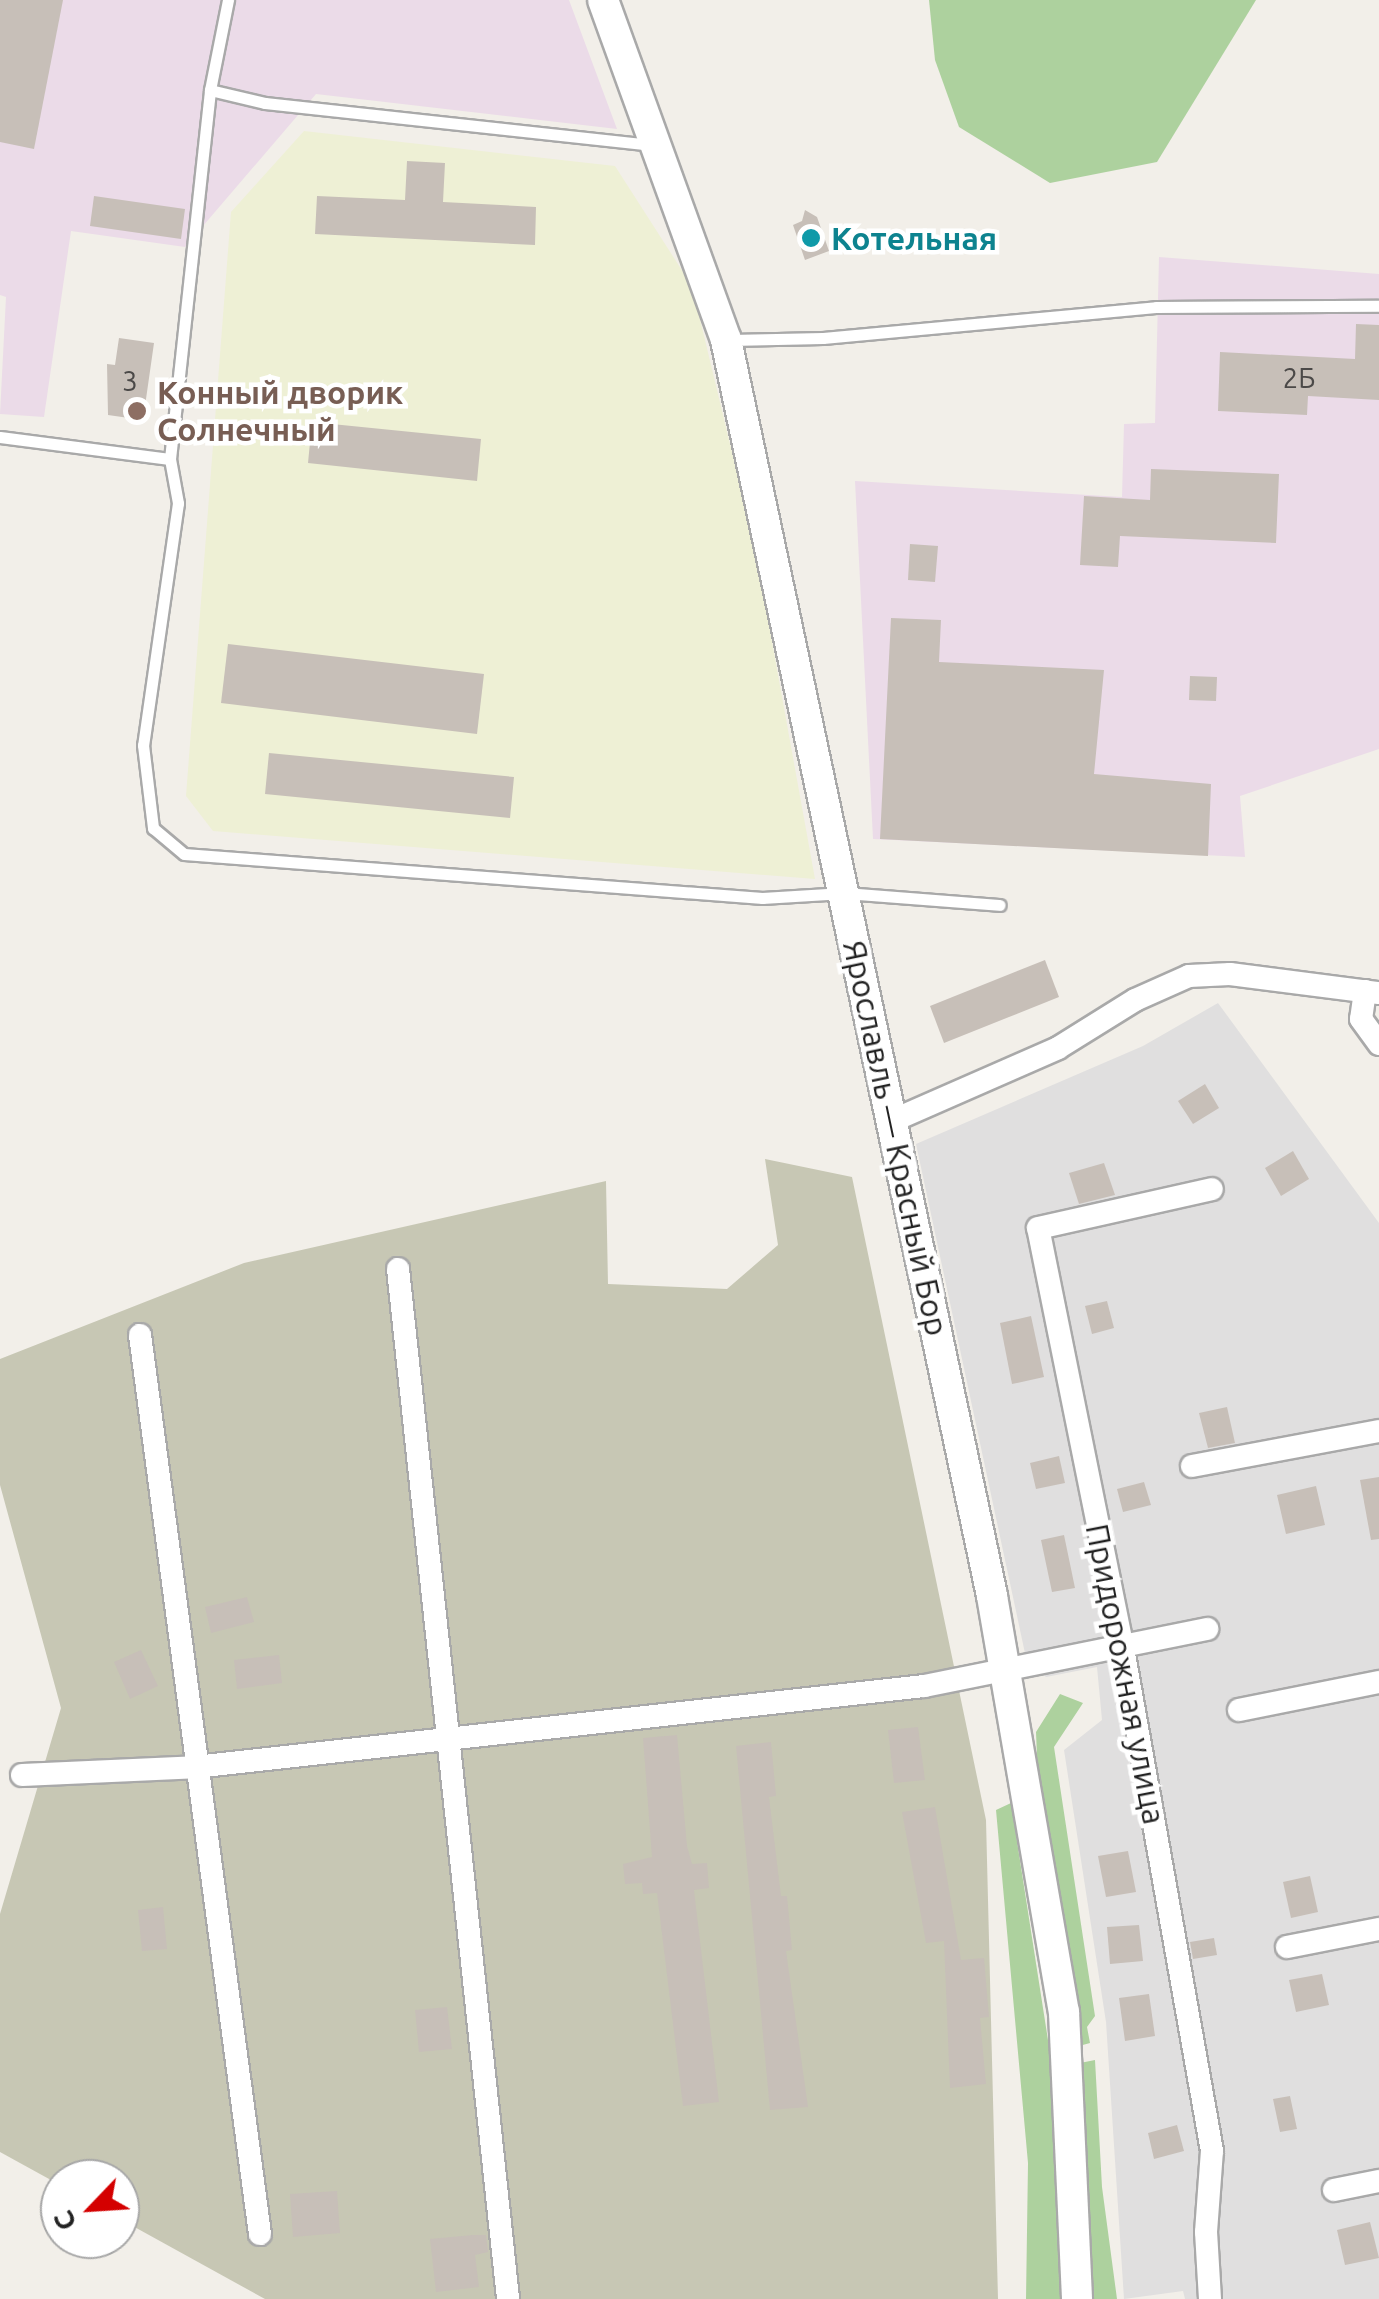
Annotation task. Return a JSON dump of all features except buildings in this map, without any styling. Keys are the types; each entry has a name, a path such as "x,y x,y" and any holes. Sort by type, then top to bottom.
{"street":[{"name":"Ярославль — Красный Бор","path":"604,0 726,340 1006,1672 1064,2012 1077,2299"},
{"path":"892,1121 1058,1048 1135,1000 1189,976 1230,974 1372,992 1361,1019 1379,1044"},
{"name":"Придорожная улица","path":"1210,2299 1206,2232 1212,2150 1123,1649 1038,1228 1212,1190"},
{"path":"398,1269 444,1740 508,2299"},
{"path":"140,1335 260,2234"},
{"path":"1192,1466 1379,1431"},
{"path":"22,1776 195,1767 1006,1672 1207,1628"},
{"path":"1238,1710 1379,1682"},
{"path":"1287,1947 1379,1929"},
{"path":"1334,2190 1379,2181"}],"lane":[{"path":"228,0 210,90 170,459 178,503 143,746 153,828 184,854 762,898 844,893 1000,905"},
{"path":"210,90 266,103 658,145"},
{"path":"726,340 823,338 1156,307 1379,306"},
{"path":"0,437 170,459"}],"shaded area":[{"path":"0,0 569,0 617,129 316,94 185,247 71,231 44,417 0,414 6,297 0,295"},
{"path":"304,131 615,166 692,286 755,548 815,879 213,831 186,796 231,212"},
{"path":"1159,257 1379,274 1379,749 1240,796 1245,857 873,839 855,481 1122,497 1124,424 1155,423"},
{"path":"1218,1003 1379,1223 1379,2299 1185,2299 1183,2291 1124,2299 1106,2022 1064,1750 1102,1720 1097,1667 1046,1677 1026,1658 916,1144 1143,1046"},
{"path":"765,1159 852,1177 986,1820 998,2299 265,2299 140,2230 140,2159 40,2159 40,2174 0,2152 0,1914 61,1708 0,1485 0,1359 244,1263 606,1181 608,1284 727,1289 778,1245"}],"green space":[{"path":"929,0 1256,0 1157,162 1050,183 959,127 935,60"},
{"path":"1060,1694 1083,1703 1054,1747 1095,2016 1087,2027 1090,2043 1079,2046 1037,1757 1036,1732"},
{"path":"1011,1803 1060,2117 1066,2299 1026,2299 1028,2163 996,1810"},
{"path":"1095,2060 1102,2187 1117,2299 1086,2299 1080,2063"}],"place":[{"name":"Котельная","path":"811,238"},
{"name":"Конный дворик Солнечный","path":"137,411"}]}
